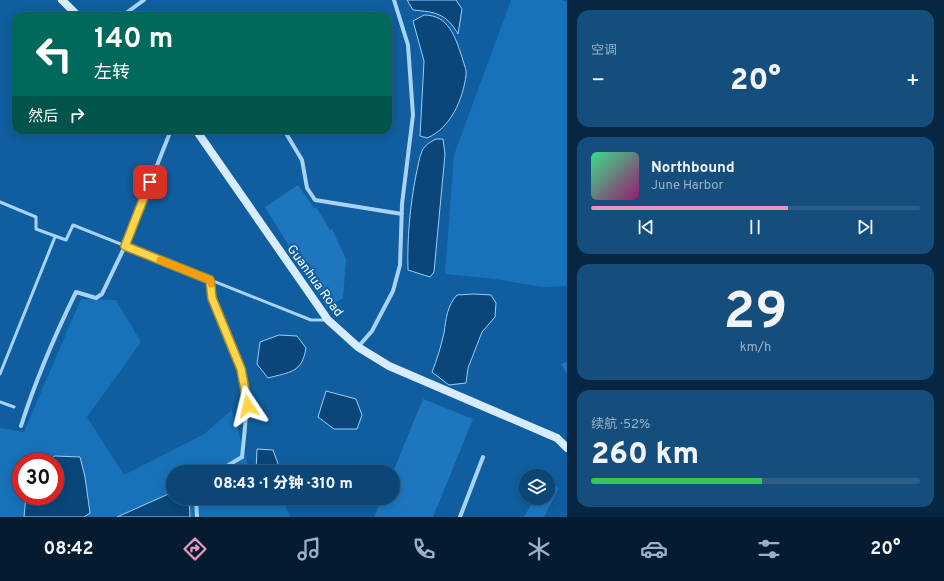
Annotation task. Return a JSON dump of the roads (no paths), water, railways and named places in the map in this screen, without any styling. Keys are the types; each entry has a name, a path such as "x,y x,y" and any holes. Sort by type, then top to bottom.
{"main road":[{"path":"62,0 74,12"},
{"name":"Guanhua Road","path":"200,134 328,320 358,347 389,366 557,438 567,448"}],"street":[{"path":"128,12 144,0"},
{"path":"358,347 372,331 393,291 400,265 402,214 413,115 408,45 394,0"},
{"path":"21,426 32,393 56,333 76,292 96,298 102,294 125,246 170,134"},
{"path":"286,134 302,160 307,188 315,200 402,214"},
{"path":"210,280 212,298 241,369 248,406 242,457 229,465"},
{"path":"460,517 483,457"},
{"path":"196,505 197,517"}],"lane":[{"path":"0,202 36,216 36,229 66,240 73,225 117,241 125,246 312,320 328,320"},
{"path":"0,374 55,236"},
{"path":"0,402 14,407"}]}
